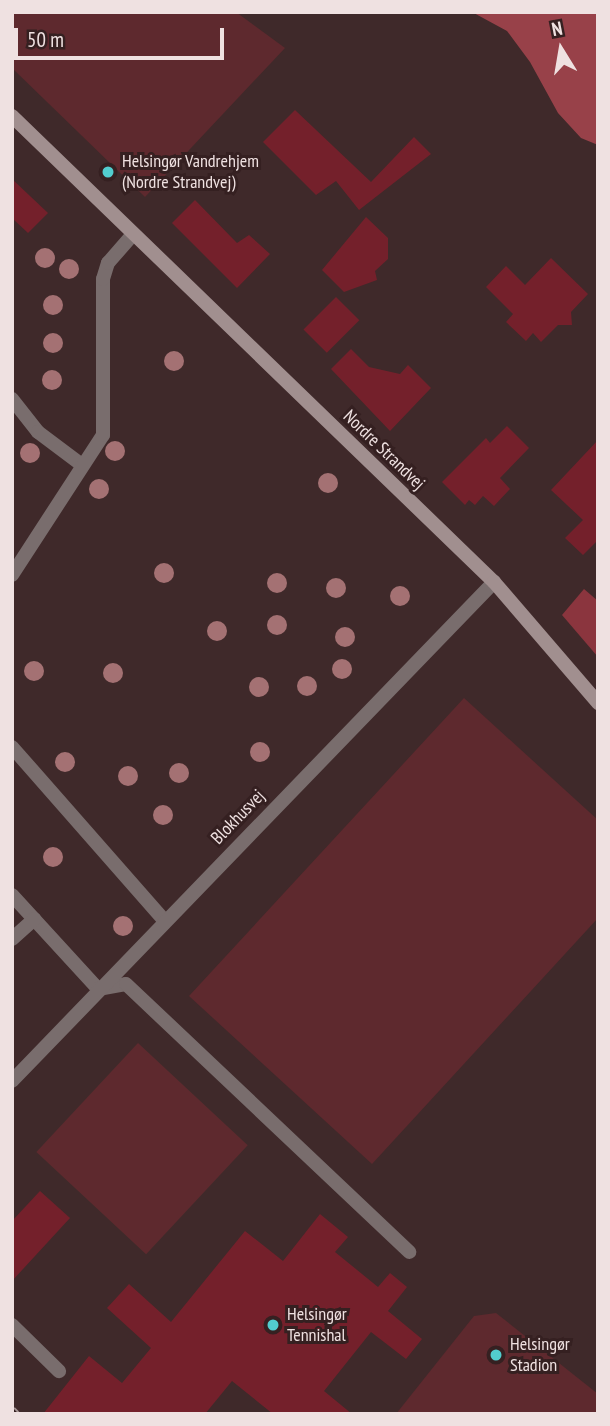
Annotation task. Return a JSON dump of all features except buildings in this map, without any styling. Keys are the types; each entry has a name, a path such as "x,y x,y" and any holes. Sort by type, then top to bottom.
{"main road":[{"name":"Nordre Strandvej","path":"12,116 494,582 598,703"}],"street":[{"path":"12,575 103,435 103,279 108,263 133,234"},
{"path":"12,399 38,432 82,465"},
{"name":"Blokhusvej","path":"12,1081 164,920 494,582"},
{"path":"12,747 164,920"},
{"path":"12,895 98,989 125,984 409,1252"},
{"path":"12,939 34,919"},
{"path":"12,1325 59,1371"}],"shaded area":[{"path":"12,12 236,12 285,48 145,197 12,68"},
{"path":"472,12 598,12 598,145 581,138 558,113 530,62 507,31"},
{"path":"584,589 598,601 598,657 562,615"},
{"path":"464,698 598,820 598,918 372,1164 189,996"},
{"path":"138,1043 248,1145 146,1254 36,1152"},
{"name":"Helsingør Stadion","path":"496,1313 598,1394 598,1414 396,1414 474,1316"}],"railway":[{"path":"12,1410 16,1414"}],"place":[{"name":"Helsingør Vandrehjem (Nordre Strandvej)","path":"108,172"},
{"name":"Helsingør Tennishal","path":"273,1325"},
{"name":"Helsingør Stadion","path":"496,1355"}]}
